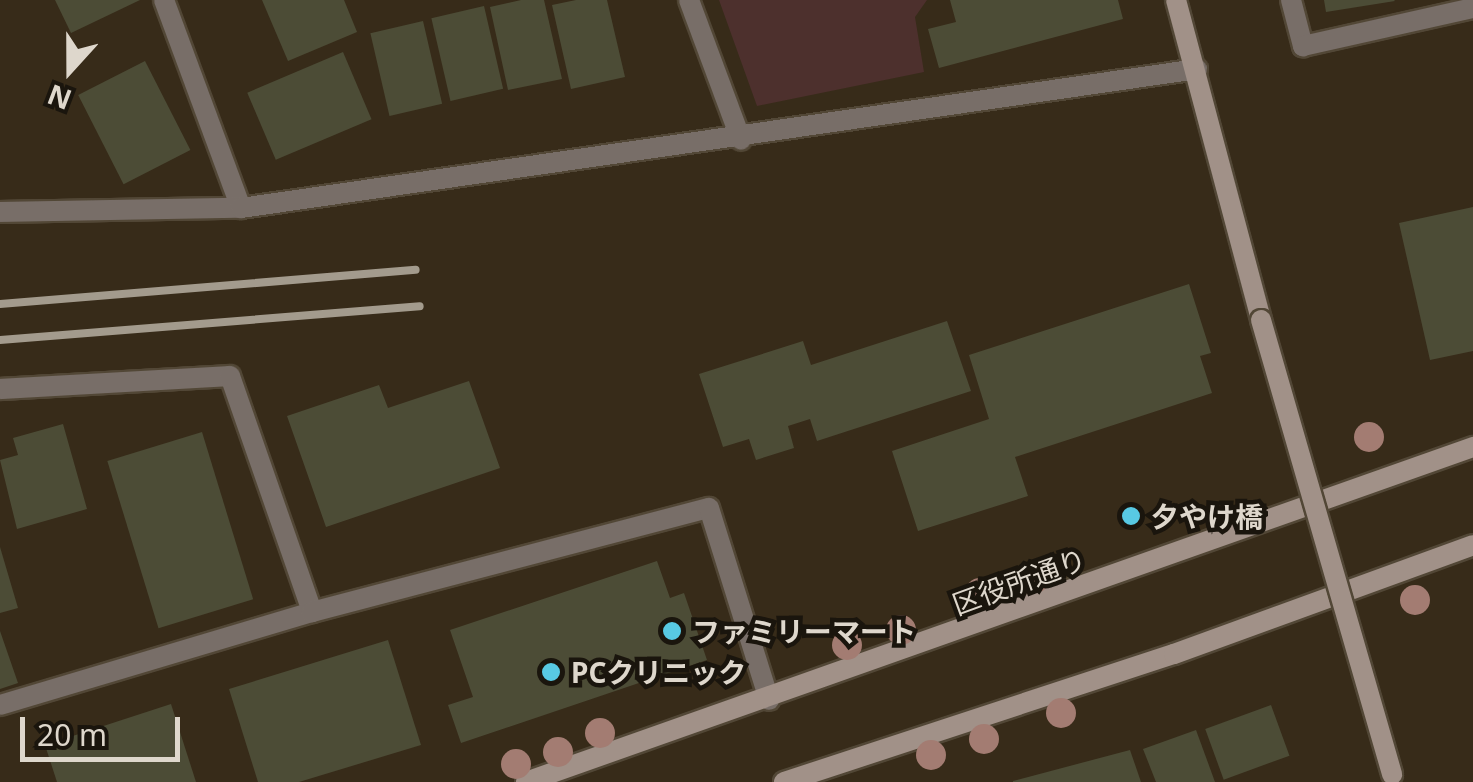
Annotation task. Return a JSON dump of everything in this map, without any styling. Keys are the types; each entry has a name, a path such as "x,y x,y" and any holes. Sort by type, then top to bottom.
{"street":[{"path":"164,0 242,208"},
{"path":"689,0 741,140"},
{"path":"1176,0 1261,320 1393,778"},
{"path":"1291,0 1302,46 1473,8"},
{"path":"0,212 242,208 741,140 1197,69"},
{"path":"0,389 230,376 312,612"},
{"name":"区役所通り","path":"526,782 769,700 1473,447"},
{"path":"0,705 312,612 710,508 769,700"},
{"path":"784,782 1174,654 1473,545"}],"shaded area":[{"path":"719,0 927,0 915,17 924,72 757,106"}],"building":[{"path":"55,0 140,0 71,33"},
{"path":"262,0 344,0 357,32 288,61"},
{"path":"544,0 562,79 508,90 490,7"},
{"path":"607,0 625,77 571,89 552,5"},
{"path":"950,0 1118,0 1123,19 939,68 928,29 956,22"},
{"path":"1324,0 1394,0 1395,1 1326,12"},
{"path":"484,6 503,89 451,101 431,18"},
{"path":"423,21 442,104 390,116 370,33"},
{"path":"343,52 372,119 276,160 247,93"},
{"path":"145,61 190,150 124,184 78,95"},
{"path":"1473,207 1473,351 1430,360 1399,223"},
{"path":"1189,284 1211,353 1200,356 1212,393 1015,457 1028,496 918,531 892,451 989,419 969,355"},
{"path":"947,321 971,391 817,441 810,419 788,426 794,448 756,460 749,439 723,447 699,374 803,341 811,365"},
{"path":"469,381 500,468 326,527 287,416 379,385 388,408"},
{"path":"63,424 87,509 17,529 0,460 18,455 13,438"},
{"path":"202,432 253,599 158,628 107,461"},
{"path":"0,547 18,608 0,613"},
{"path":"657,561 670,598 684,593 707,660 461,743 448,705 473,697 450,630"},
{"path":"0,631 18,683 0,689"},
{"path":"388,640 421,745 299,782 258,782 229,689"},
{"path":"171,704 196,782 57,782 45,745"},
{"path":"1271,705 1289,756 1224,780 1205,729"},
{"path":"1196,730 1215,782 1156,782 1143,749"},
{"path":"1130,750 1141,782 1013,782 1013,781"}],"railway":[{"path":"0,304 416,270"},
{"path":"0,340 420,306"}],"place":[{"name":"夕やけ橋","path":"1131,516"},
{"name":"ファミリーマート","path":"672,631"},
{"name":"PCクリニック","path":"551,672"}]}
